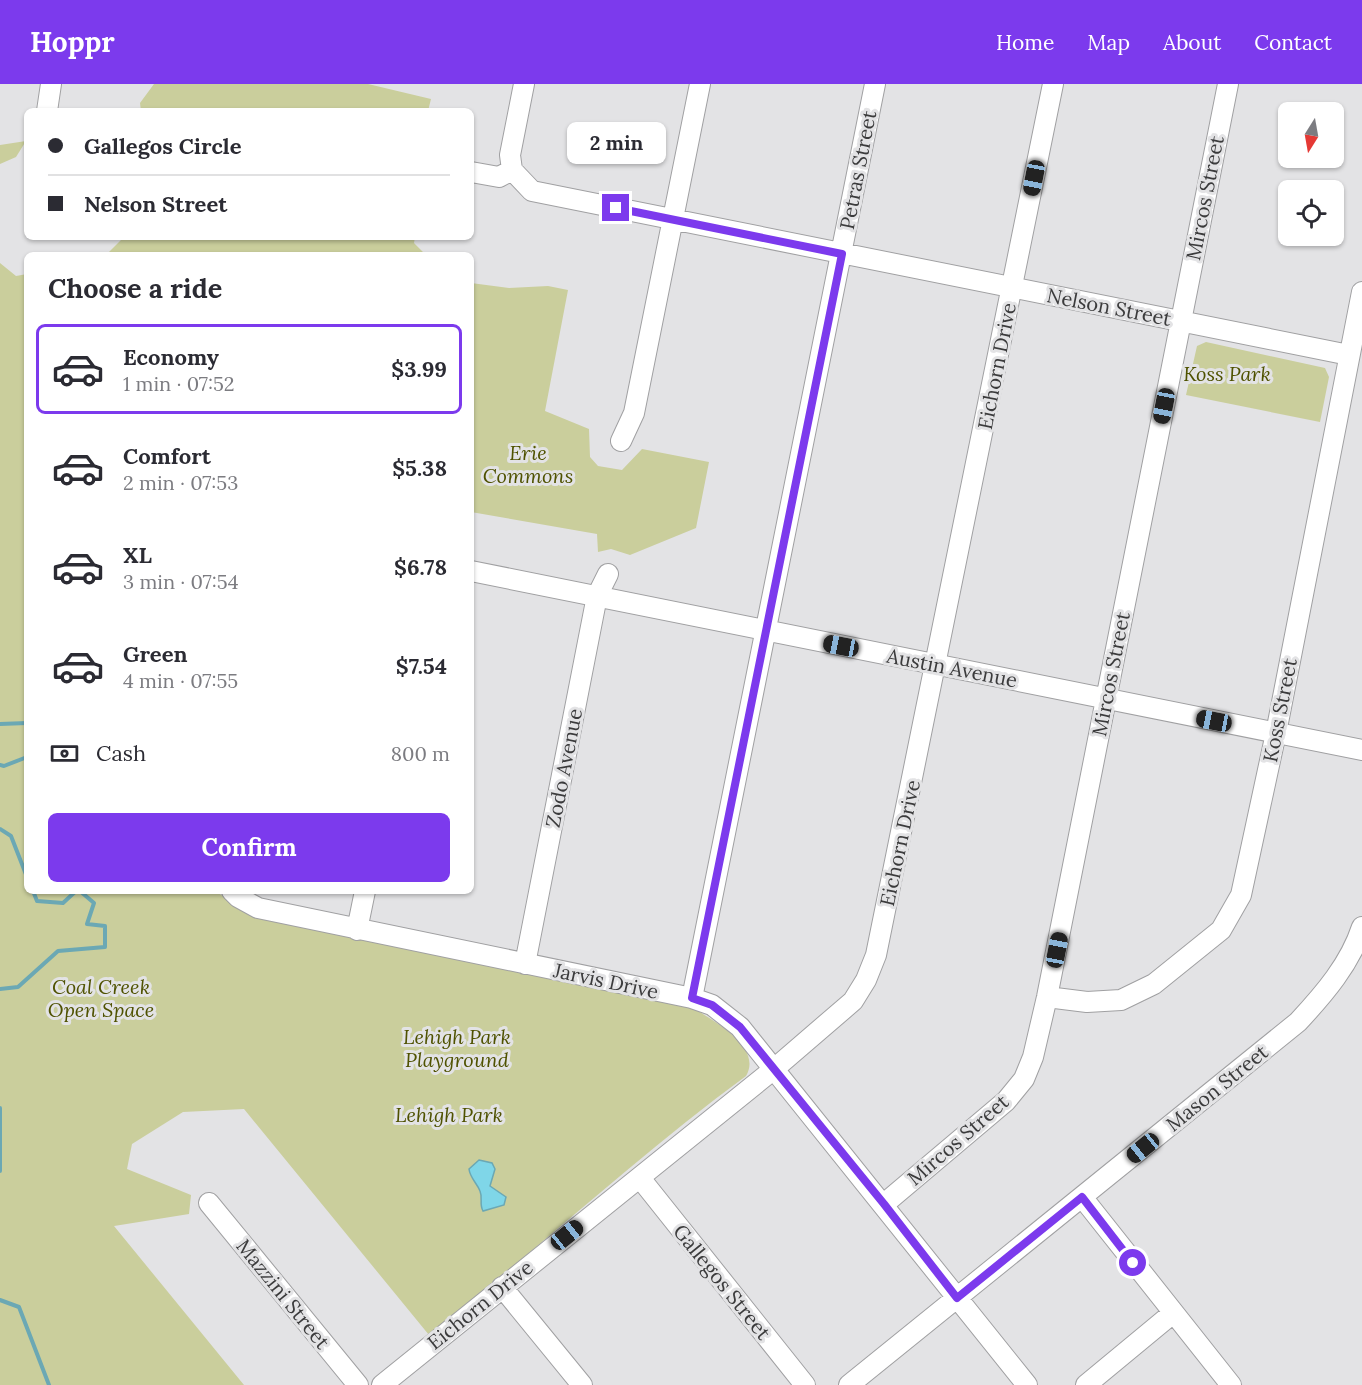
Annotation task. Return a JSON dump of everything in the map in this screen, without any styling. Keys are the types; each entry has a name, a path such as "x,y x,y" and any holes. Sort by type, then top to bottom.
{"street":[{"path":"47,108 51,84"},
{"path":"474,173 499,177 516,174 510,155 524,84"},
{"path":"621,441 634,413 700,84"},
{"name":"Petras Street","path":"692,998 875,84"},
{"name":"Eichorn Drive","path":"382,1385 774,1069 853,1001 867,980 876,955 937,664 1053,84"},
{"name":"Mircos Street","path":"884,1204 1006,1101 1024,1079 1033,1057 1047,998 1228,84"},
{"name":"Nelson Street","path":"516,174 532,192 1349,355"},
{"name":"Koss Street","path":"1047,998 1088,1002 1120,1000 1154,984 1221,930 1241,895 1362,292"},
{"name":"Austin Avenue","path":"474,572 1362,750"},
{"name":"Zodo Avenue","path":"525,964 597,596 608,574"},
{"name":"Jarvis Drive","path":"235,894 258,908 692,998 712,1005 740,1027 1027,1385"},
{"path":"357,930 363,894"},
{"name":"Mason Street","path":"849,1385 1298,1022 1332,985 1358,941 1362,927"},
{"name":"Gallegos Street","path":"640,1178 805,1385"},
{"path":"1082,1197 1231,1385"},
{"name":"Mazzini Street","path":"208,1203 358,1385"},
{"path":"502,1287 582,1385"},
{"path":"1086,1385 1173,1313"}],"green space":[{"path":"154,84 368,84 431,99 429,108 141,108 140,103"},
{"path":"24,141 16,157 0,164 0,145"},
{"path":"121,240 414,240 414,243 423,252 109,252"},
{"path":"0,263 16,276 24,275 24,894 220,894 253,915 693,1008 734,1036 748,1055 749,1065 746,1076 665,1139 429,1335 244,1109 183,1112 132,1144 127,1169 191,1195 189,1214 114,1226 244,1385 0,1385"},
{"name":"Erie Commons","path":"474,283 509,288 548,286 568,290 545,411 589,429 590,457 598,466 622,470 642,449 709,462 696,528 630,555 611,549 598,552 597,534 474,513"},
{"name":"Koss Park","path":"1206,342 1325,368 1329,377 1320,422 1186,395 1197,346"}],"water":[{"path":"479,1160 492,1163 495,1169 490,1186 506,1197 504,1205 483,1211 480,1191 469,1169"}],"waterway":[{"path":"0,724 24,723"},
{"path":"0,765 4,766 24,758"},
{"path":"0,829 11,836 24,869"},
{"path":"34,894 37,901 63,903 73,894"},
{"path":"0,989 18,987 58,951 105,947 105,926 87,924 94,903 84,894"},
{"path":"0,1108 0,1171"},
{"path":"0,1300 19,1307 49,1385"}],"route":[{"path":"616,208 842,254 692,998 712,1005 740,1027 957,1298 1082,1197 1133,1263"}],"park label":[{"name":"Coal Creek Open Space","path":"101,998"},
{"name":"Lehigh Park Playground","path":"457,1048"},
{"name":"Lehigh Park","path":"449,1115"}]}
